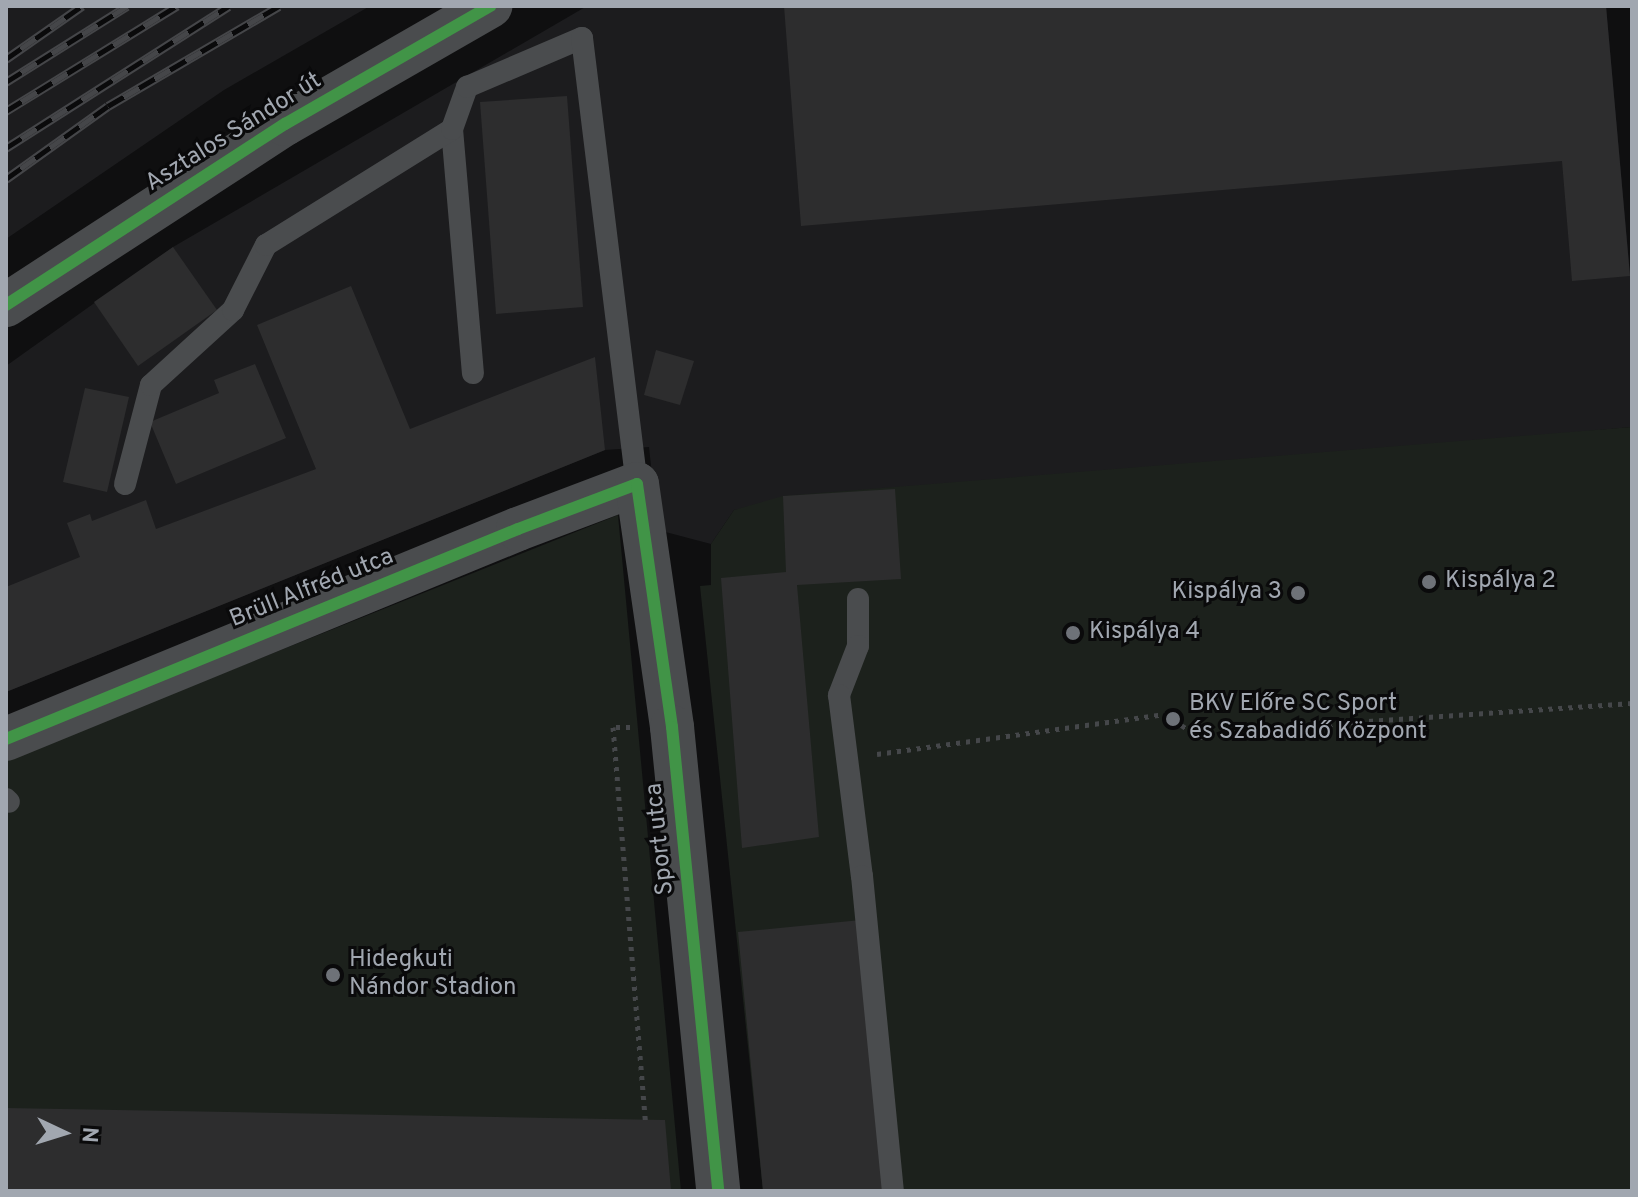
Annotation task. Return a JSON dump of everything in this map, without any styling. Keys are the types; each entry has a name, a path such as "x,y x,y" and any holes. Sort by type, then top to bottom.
{"street":[{"name":"Asztalos Sándor út","path":"6,305 285,124 490,6"},
{"name":"Brüll Alfréd utca","path":"6,739 518,529 637,484"},
{"name":"Sport utca","path":"637,484 672,727 718,1191"}],"lane":[{"path":"473,373 452,129 467,87 582,38 637,484"},
{"path":"125,484 151,385 233,310 266,245 452,129"},
{"path":"858,599 858,646 839,695 862,876 893,1191"}],"path":[{"path":"845,759 1165,714 1199,737 1313,725 1632,703"},
{"path":"613,727 645,1120"}],"shaded area":[{"path":"6,6 370,6 224,90 6,239"},
{"path":"587,6 1606,6 1632,296 1632,427 734,510 711,544 658,530 649,447 605,450 6,692 6,366 173,247"},
{"name":"BKV Előre SC Sport és Szabadidő Központ","path":"1632,427 1632,1191 763,1191 700,586 711,585 711,544 734,510 783,496"},
{"name":"Hidegkuti Nándor Stadion","path":"618,515 681,1191 6,1191 6,760"}],"building":[{"path":"784,6 1606,6 1630,276 1572,281 1562,161 801,226"},
{"path":"567,96 583,307 496,314 480,102"},
{"path":"173,247 217,310 138,366 94,302"},
{"path":"351,286 410,429 595,357 605,450 6,692 6,587 80,557 67,523 90,514 92,521 146,500 156,529 316,469 257,325"},
{"path":"656,350 694,361 680,405 644,395"},
{"path":"255,364 286,438 176,484 150,422 219,393 214,380"},
{"path":"85,388 129,397 107,492 63,482"},
{"path":"895,489 901,579 797,585 819,837 742,848 721,578 786,572 783,496"},
{"path":"871,919 898,1191 763,1191 738,932"},
{"path":"6,1108 665,1120 671,1191 6,1191"}],"railway":[{"path":"6,59 82,6"},
{"path":"6,82 127,6"},
{"path":"6,111 177,6"},
{"path":"6,148 229,6"},
{"path":"6,179 108,106 279,6"}],"cycle path":[{"path":"6,305 285,124 490,6"},
{"path":"6,739 518,529 637,484 672,727 718,1191"}],"place":[{"name":"Kispálya 2","path":"1429,582"},
{"name":"Kispálya 3","path":"1298,593"},
{"name":"Kispálya 4","path":"1073,633"},
{"name":"BKV Előre SC Sport és Szabadidő Központ","path":"1173,719"},
{"name":"Hidegkuti Nándor Stadion","path":"333,975"}]}
